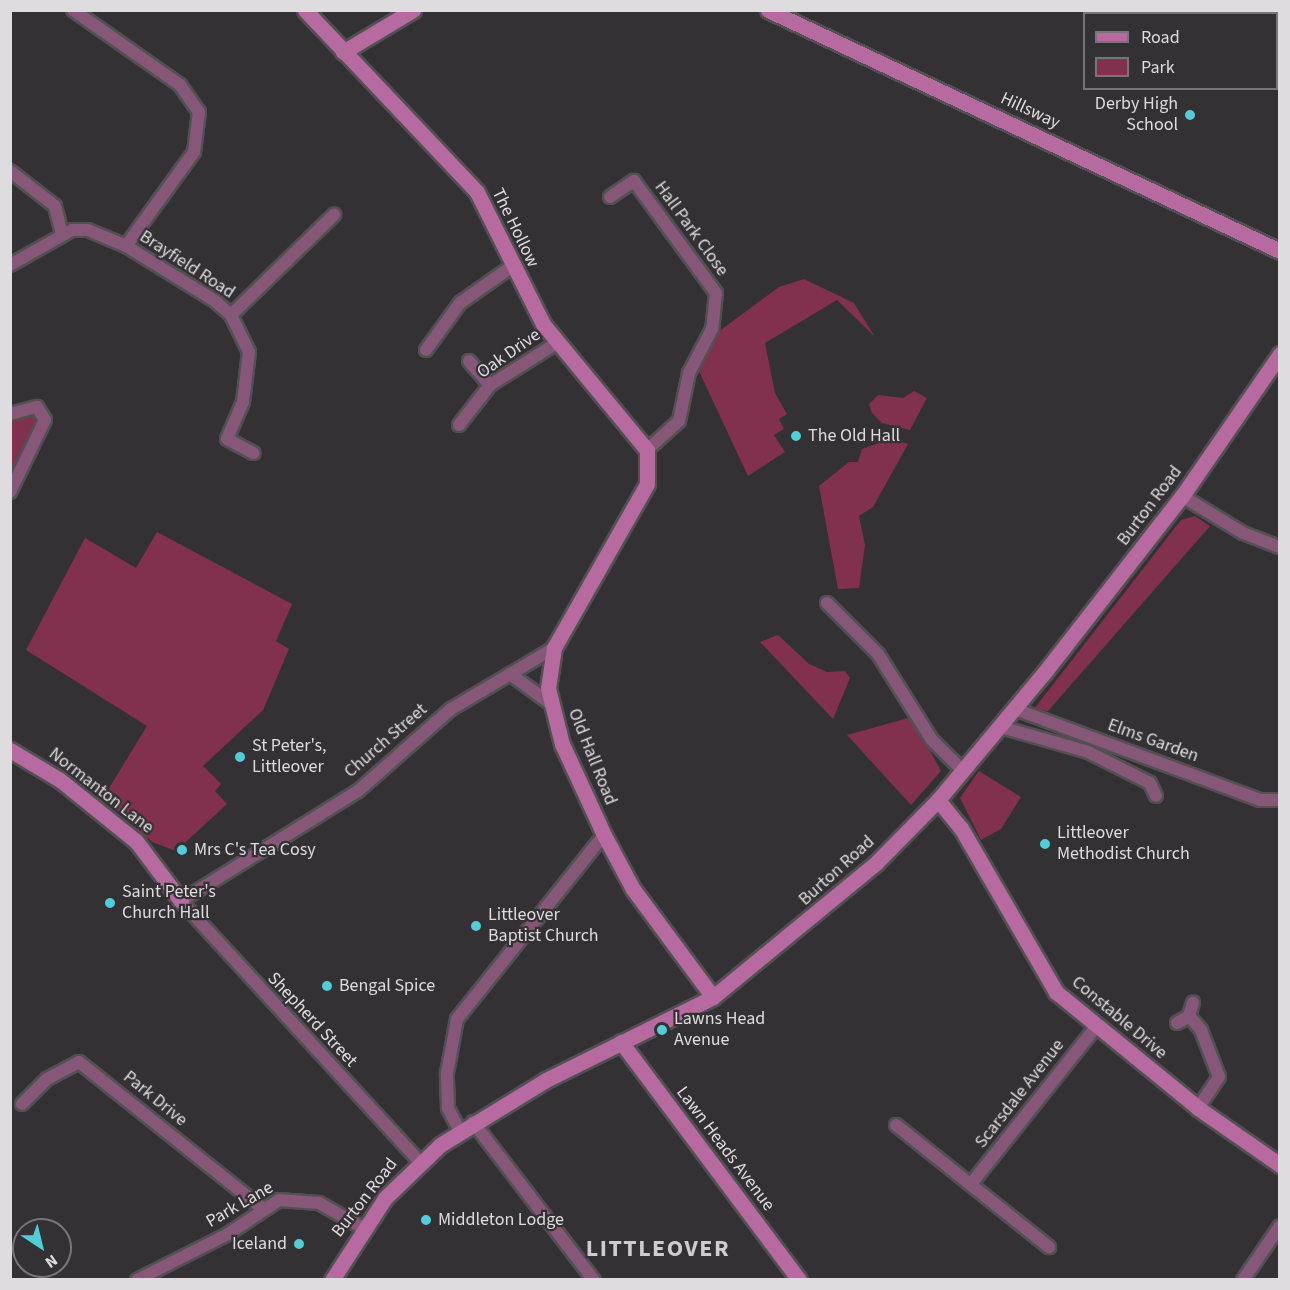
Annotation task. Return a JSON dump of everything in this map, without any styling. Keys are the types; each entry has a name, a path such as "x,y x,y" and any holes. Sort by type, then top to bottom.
{"street":[{"path":"73,10 180,85 199,112 194,152 126,246"},
{"name":"The Hollow","path":"304,10 477,192 511,267 557,343 647,450"},
{"path":"343,52 413,10"},
{"name":"Hillsway","path":"768,10 1278,254"},
{"path":"10,171 54,206 62,235"},
{"name":"Hall Park Close","path":"610,197 634,181 716,293 712,329 689,373 679,421 647,450"},
{"path":"231,315 334,215"},
{"name":"Brayfield Road","path":"10,265 62,235 88,230 126,246 231,315 244,335 251,361 243,402 227,440 253,453"},
{"path":"426,350 460,303 511,267"},
{"name":"Oak Drive","path":"459,425 490,385 557,343"},
{"name":"Burton Road","path":"332,1280 363,1228 419,1161 473,1122 621,1042 713,997 848,888 938,800 1001,727 1182,496 1274,372 1280,354"},
{"path":"469,361 490,385"},
{"path":"10,414 37,407 45,420 10,492"},
{"name":"Old Hall Road","path":"647,450 647,484 554,648 548,678 551,704 604,835 633,889 713,997"},
{"path":"1182,496 1243,533 1280,547"},
{"path":"827,603 883,661 932,740 963,771"},
{"name":"Church Street","path":"181,900 357,791 451,709 554,648"},
{"path":"510,674 551,704"},
{"name":"Elms Garden","path":"1015,709 1260,800 1280,800"},
{"path":"1001,727 1088,752 1150,783 1156,796"},
{"name":"Normanton Lane","path":"10,750 60,780 136,841 181,900"},
{"name":"Constable Drive","path":"938,800 961,828 1043,975 1096,1027 1198,1108 1280,1165"},
{"path":"460,1131 448,1108 447,1073 457,1019 604,835"},
{"name":"Shepherd Street","path":"181,900 419,1161"},
{"path":"1177,1023 1190,1016 1193,1003"},
{"path":"1190,1016 1201,1030 1219,1077 1198,1108"},
{"name":"Scarsdale Avenue","path":"971,1184 1096,1027"},
{"name":"Lawn Heads Avenue","path":"621,1042 799,1280"},
{"name":"Park Drive","path":"22,1104 47,1079 79,1062 263,1209"},
{"path":"473,1122 594,1280"},
{"path":"896,1125 1049,1247"},
{"name":"Park Lane","path":"137,1280 228,1234 279,1200 304,1200 363,1228"},
{"path":"1243,1280 1280,1226"}],"green space":[{"path":"1145,10 1250,10 1250,12 1145,12"},
{"path":"804,279 854,303 875,337 837,300 765,343 775,393 787,414 779,419 784,429 774,435 785,452 748,476 697,367 714,335 779,287"},
{"path":"914,391 927,398 910,430 882,423 872,413 869,404 878,395 903,398"},
{"path":"34,414 39,426 11,482 11,419"},
{"path":"891,439 908,444 873,507 859,516 865,545 859,588 838,589 819,486 849,462 858,462 862,449"},
{"path":"1195,516 1210,526 1048,711 1034,709 1181,520"},
{"name":"St Peter's, Littleover","path":"157,532 292,604 276,641 289,649 263,710 203,766 221,784 215,791 227,804 176,851 152,842 103,798 147,726 26,650 85,538 136,568"},
{"path":"778,635 809,664 827,672 845,671 850,678 833,719 760,642"},
{"path":"912,717 941,771 911,805 847,735"},
{"path":"979,771 1021,797 1001,829 981,840 960,798"}],"place":[{"name":"Derby High School","path":"1190,115"},
{"name":"The Old Hall","path":"796,436"},
{"name":"St Peter's, Littleover","path":"240,757"},
{"name":"Littleover Methodist Church","path":"1045,844"},
{"name":"Mrs C's Tea Cosy","path":"182,850"},
{"name":"Saint Peter's Church Hall","path":"110,903"},
{"name":"Littleover Baptist Church","path":"476,926"},
{"name":"Bengal Spice","path":"327,986"},
{"name":"Lawns Head Avenue","path":"662,1030"},
{"name":"Middleton Lodge","path":"426,1220"},
{"name":"Iceland","path":"299,1244"}],"district":[{"name":"LITTLEOVER","path":"658,1249"}]}
